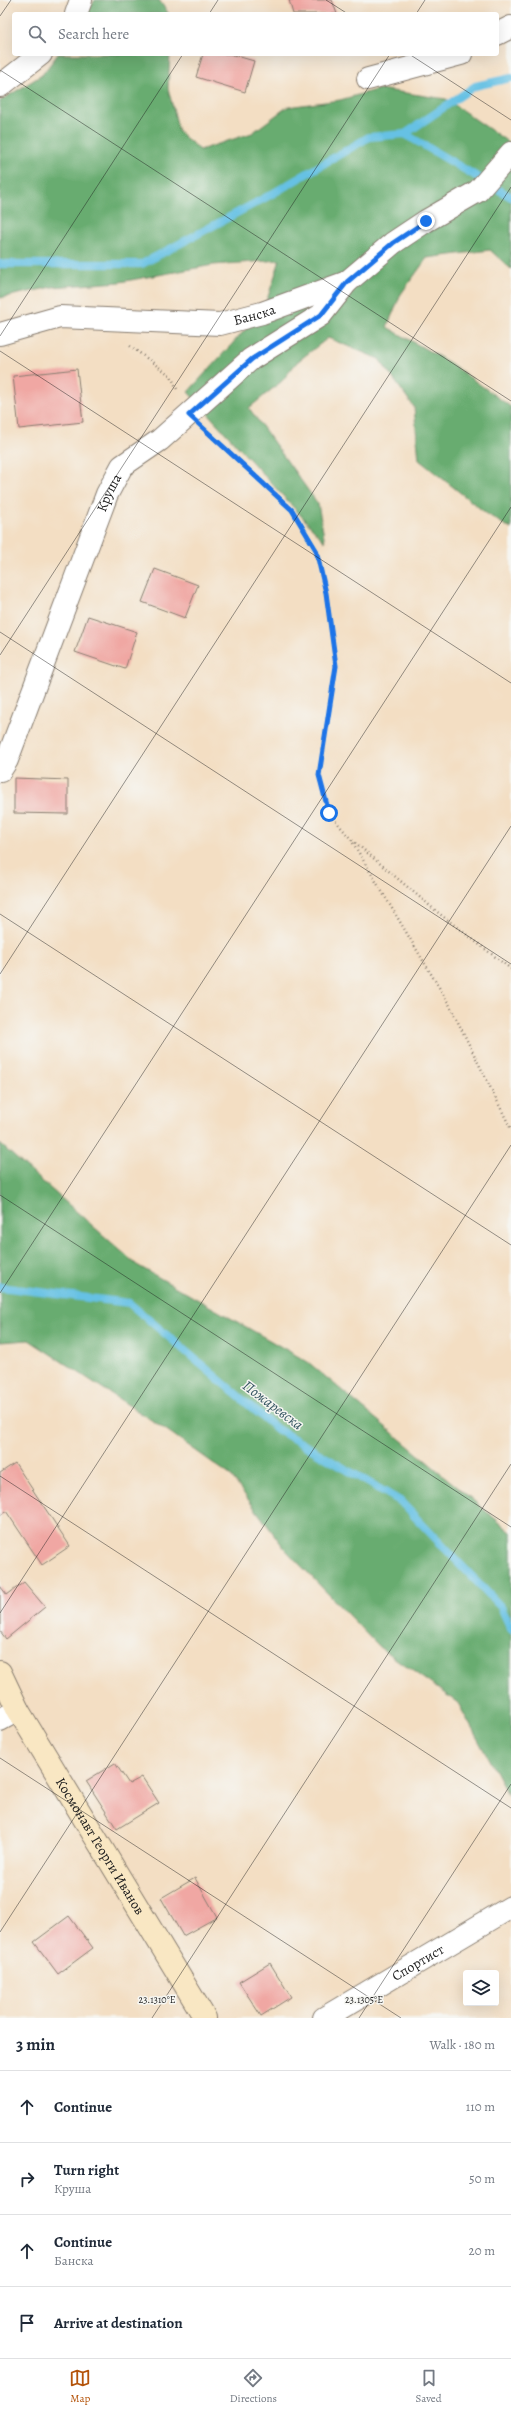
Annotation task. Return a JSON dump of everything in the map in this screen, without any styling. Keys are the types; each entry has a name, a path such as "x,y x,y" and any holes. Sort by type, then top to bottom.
{"street":[{"path":"77,12 81,0"},
{"path":"499,33 511,27"},
{"path":"0,86 38,56"},
{"path":"368,79 454,56"},
{"name":"Банска","path":"0,334 60,317 220,324 262,313 347,282 393,243 426,221 478,191 511,153"},
{"name":"Круша","path":"0,771 7,760 107,494 122,466 160,440 252,359 321,315 347,282"},
{"name":"Космонавт Георги Иванов","path":"0,1672 9,1715 205,2018"},
{"name":"Спортист","path":"324,2018 511,1907"}],"path":[{"path":"128,345 172,376 189,415 292,510 316,550 326,593 336,666 319,775 329,813 350,838 449,1004 511,1129"},
{"path":"350,838 436,911 511,969"}],"green space":[{"path":"95,0 159,0 168,12 87,12"},
{"path":"56,56 170,56 168,88 179,132 200,150 252,133 287,107 340,100 379,89 446,99 511,144 511,269 490,250 427,258 401,294 387,327 450,363 511,407 511,529 487,514 419,460 414,407 379,359 328,338 297,362 282,381 249,408 318,504 325,542 188,392 264,309 280,260 213,265 120,282 52,287 0,298 0,101 42,75"},
{"path":"0,1144 137,1265 308,1362 511,1532 511,1800 458,1703 379,1647 285,1549 230,1475 168,1431 29,1340 0,1342"}],"building":[{"path":"289,0 332,0 336,12 292,12"},
{"path":"202,56 237,56 254,61 245,92 196,77"},
{"path":"77,369 83,422 19,429 13,376"},
{"path":"155,569 198,585 185,618 142,602"},
{"path":"88,616 137,632 125,669 75,652"},
{"path":"14,778 68,780 68,814 14,813"},
{"path":"15,1463 70,1546 42,1565 6,1511 0,1516 0,1473"},
{"path":"24,1582 45,1607 6,1639 0,1631 0,1586 7,1595"},
{"path":"115,1763 129,1784 142,1777 159,1803 117,1829 86,1781"},
{"path":"195,1878 217,1917 183,1936 161,1898"},
{"path":"69,1916 93,1948 58,1974 34,1942"},
{"path":"270,1963 291,1997 261,2016 239,1982"}],"waterway":[{"path":"405,134 475,86 511,78"},
{"path":"0,264 142,264 272,194 369,137 405,134 511,197"},
{"name":"Пожаревска","path":"0,1287 129,1303 277,1429 400,1501 501,1607 511,1629"}],"route":[{"path":"329,813 319,775 322,747 336,666 326,593 316,550 292,510 189,415 252,359 321,315 347,282 393,243 426,221"}]}
